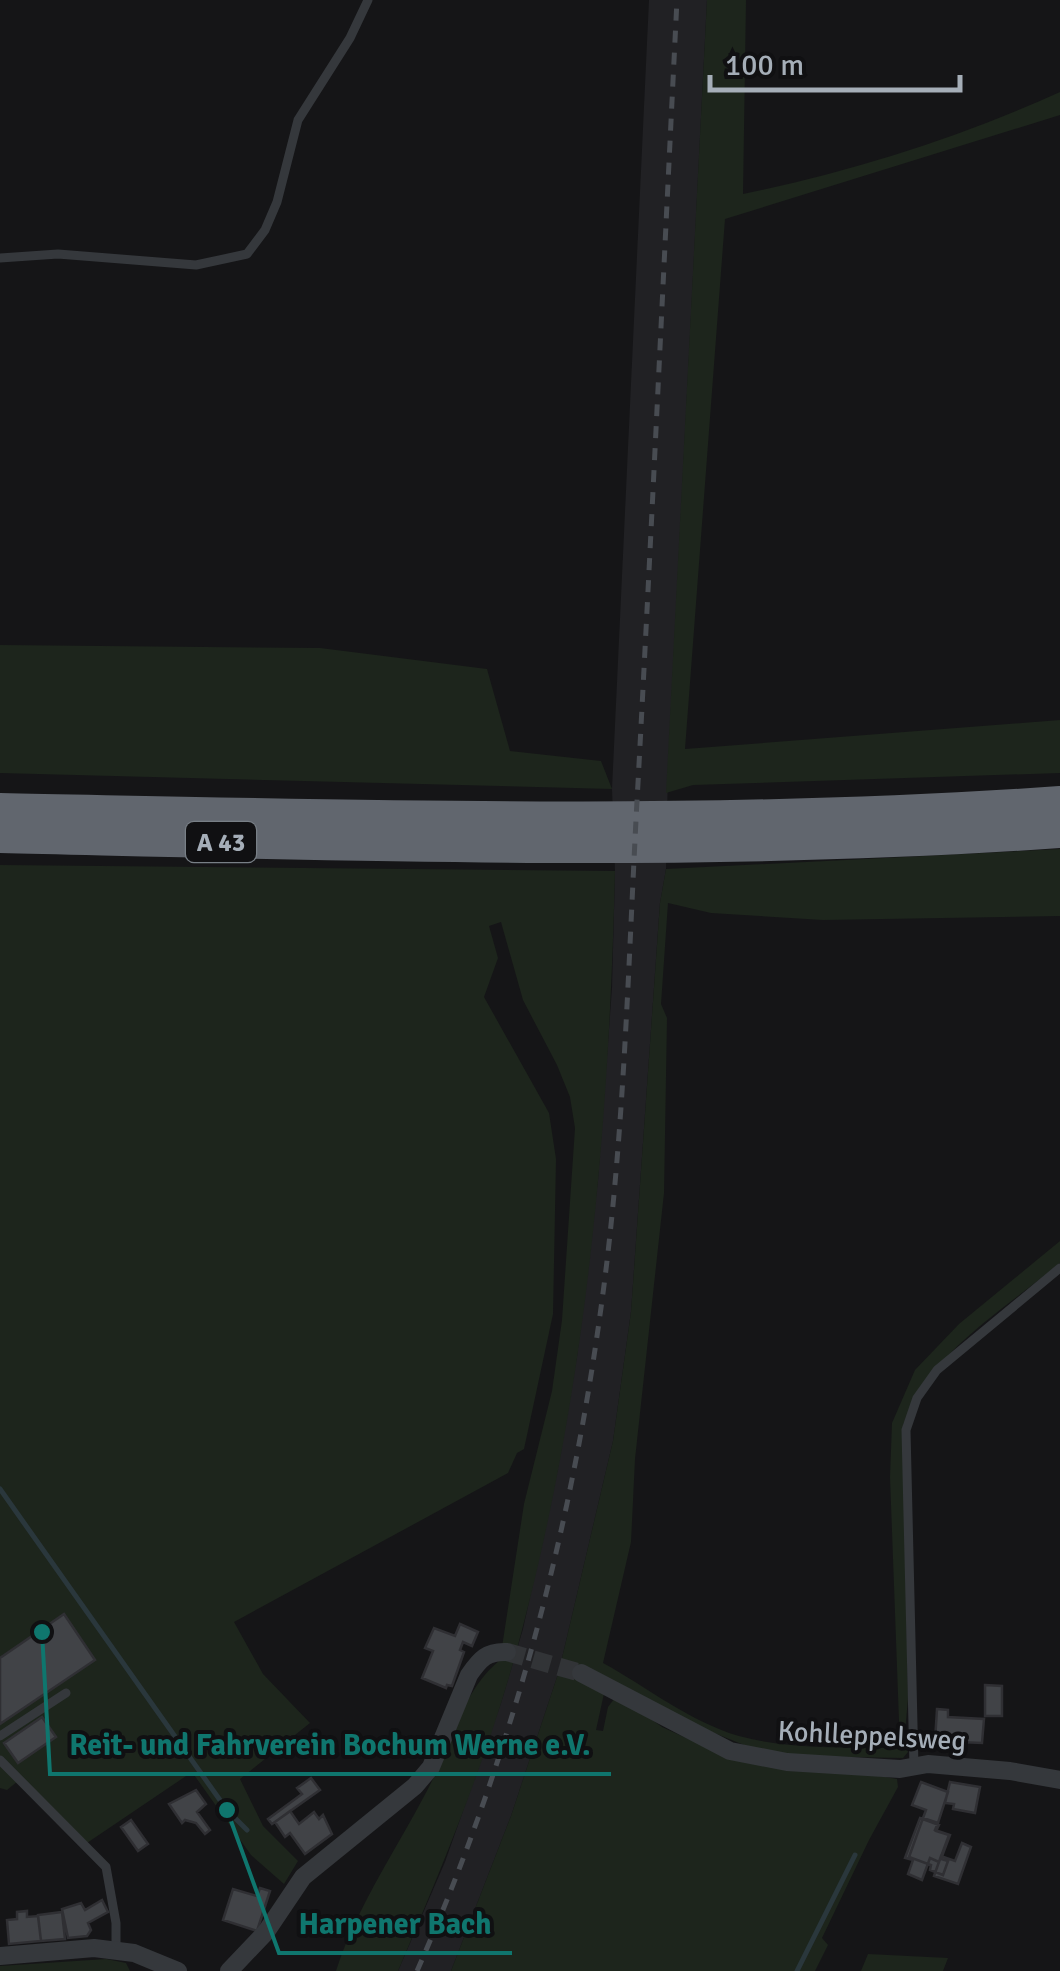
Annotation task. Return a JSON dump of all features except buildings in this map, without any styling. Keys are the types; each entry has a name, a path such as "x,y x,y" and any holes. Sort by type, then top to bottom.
{"highway":[{"name":"A 43","path":"0,809 482,816 784,814 1060,802"},
{"name":"A 43","path":"0,837 656,847 1060,832"}],"street":[{"path":"229,1971 266,1932 303,1877 415,1786 431,1767 469,1675 498,1653"},
{"name":"Kohlleppelsweg","path":"581,1673 730,1750 787,1762 914,1767 928,1764 1060,1780"},
{"path":"0,1956 94,1948 134,1953 178,1971"}],"lane":[{"path":"0,258 58,254 196,265 248,254 266,230 277,202 298,120 350,38 368,0"},
{"path":"914,1767 906,1430 918,1398 937,1370 1060,1268"},
{"path":"0,1736 66,1693"},
{"path":"0,1760 106,1867 116,1923 116,1950"}],"shaded area":[{"path":"649,0 707,0 666,869 660,903 631,1312 613,1441 559,1671 511,1816 451,1971 398,1971 445,1862 523,1629 557,1473 577,1356 598,1180 612,988 612,789"},
{"path":"707,0 746,0 743,194 904,152 1060,92 1060,115 725,219 685,749 1060,720 1060,773 693,785 666,793"},
{"path":"0,645 320,648 487,669 510,751 601,761 612,789 0,773"},
{"path":"1060,849 1060,916 823,920 711,913 668,903 661,1004 667,1018 664,1193 635,1459 631,1542 603,1663 686,1713 739,1736 798,1746 900,1748 890,1477 892,1423 915,1370 959,1324 1060,1241 1060,1263 949,1354 915,1399 903,1425 908,1752 903,1758 796,1756 754,1749 605,1689 596,1730 603,1731 608,1707 614,1699 629,1703 662,1727 697,1743 897,1779 898,1787 822,1938 828,1945 815,1971 451,1971 511,1816 559,1671 613,1441 631,1312 660,903 666,869"},
{"path":"0,865 615,871 600,1158 591,1254 563,1443 522,1630 497,1717 398,1971 336,1971 356,1921 433,1779 460,1715 477,1685 500,1660 524,1504 552,1391 562,1320 575,1128 570,1097 523,1000 501,922 489,926 498,958 484,997 549,1113 556,1159 553,1314 524,1449 517,1453 508,1473 234,1622 263,1674 310,1723 240,1779 263,1826 298,1861 284,1884 251,1855 192,1772 84,1845 18,1781 7,1790 0,1788"},
{"path":"868,1954 948,1958 943,1971 861,1971"},
{"path":"106,1959 126,1963 130,1971 0,1971 0,1966"}],"waterway":[{"path":"0,1489 227,1810 247,1830"},
{"path":"797,1971 855,1855"}],"tunnel":[{"path":"507,1652 581,1673"}],"railway":[{"path":"417,1971 480,1812 531,1649 571,1483 600,1315 625,1049 677,0"}],"place":[{"name":"Reit- und Fahrverein Bochum Werne e.V.","path":"42,1632"},
{"name":"Harpener Bach","path":"227,1810"}]}
